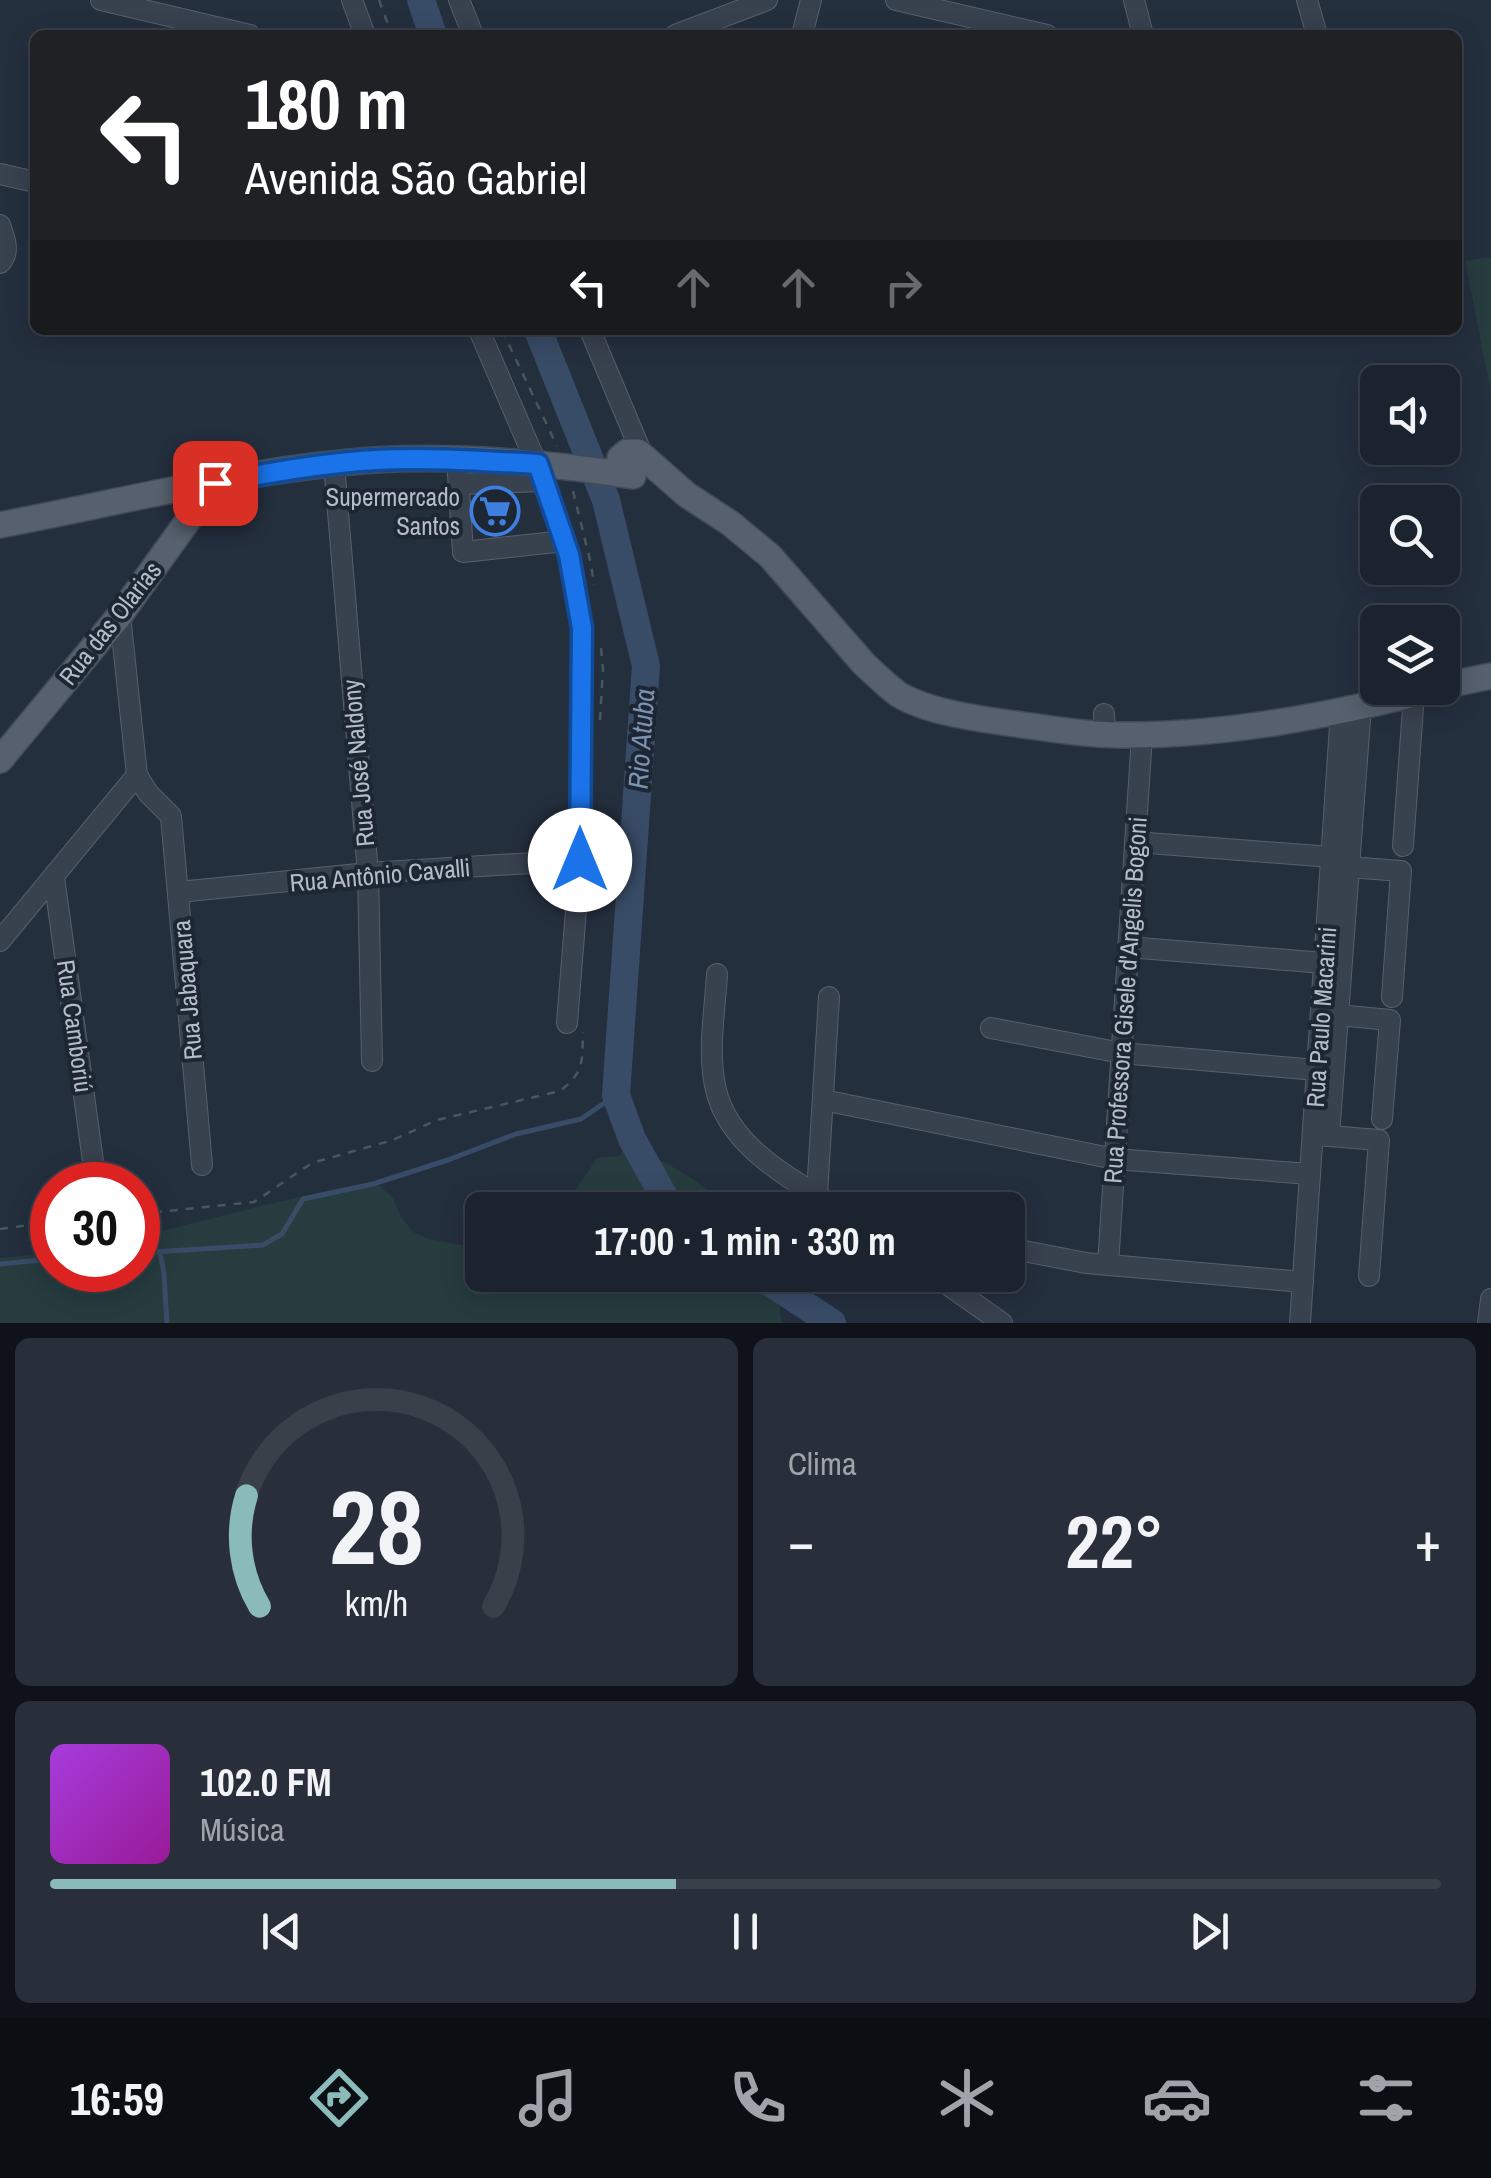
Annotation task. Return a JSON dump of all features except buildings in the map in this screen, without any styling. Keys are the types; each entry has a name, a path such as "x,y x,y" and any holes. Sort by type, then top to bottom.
{"main road":[{"path":"0,525 264,473 334,464 376,460 458,472 541,473 568,467 627,464 687,494 770,556 864,664 898,694 915,702 998,722 1104,725 1142,735 1273,723 1367,705"},
{"name":"Rua das Olarias","path":"0,760 120,615 215,483"},
{"path":"1460,683 1491,676"}],"street":[{"path":"100,0 229,30"},
{"path":"352,0 363,30"},
{"path":"460,0 471,30"},
{"path":"688,30 767,0"},
{"path":"803,30 811,0"},
{"path":"896,0 1025,30"},
{"path":"1134,0 1143,30"},
{"path":"1307,0 1316,30"},
{"path":"0,174 30,181"},
{"path":"0,224 6,247 0,263"},
{"path":"481,335 541,473 569,555 582,628 580,860 567,1022"},
{"path":"592,335 621,408 627,464"},
{"name":"Rua José Naldony","path":"334,464 368,873 372,1062"},
{"path":"458,472 463,552 564,542"},
{"path":"0,941 138,775 120,615"},
{"path":"1403,846 1429,705"},
{"name":"Rua Paulo Macarini","path":"1300,1323 1310,1174 1321,1135 1317,1070 1324,963 1340,862 1351,709"},
{"name":"Rua Professora Gisele d'Angelis Bogoni","path":"1108,1265 1142,735"},
{"name":"Rua Jabaquara","path":"138,775 148,793 171,816 202,1165"},
{"path":"1135,842 1401,871 1392,998"},
{"name":"Rua Antônio Cavalli","path":"179,892 368,873 580,860"},
{"path":"1340,862 1338,1015 1321,1135 1379,1140 1368,1276"},
{"name":"Rua Camboriú","path":"54,876 94,1162"},
{"path":"1128,947 1324,963"},
{"path":"717,974 712,1059 722,1108 748,1145 813,1192"},
{"path":"816,1192 829,997"},
{"path":"1338,1015 1390,1020 1382,1118"},
{"path":"991,1028 1121,1053 1317,1070"},
{"path":"822,1100 1114,1159 1310,1174"},
{"path":"1025,1252 1075,1262 1303,1282"},
{"path":"958,1292 1002,1323"},
{"path":"1488,1323 1491,1299"}],"path":[{"path":"379,0 390,30"},
{"path":"0,1229 30,1225"}],"green space":[{"path":"1491,257 1491,393 1465,261"},
{"path":"628,1146 657,1158 710,1192 574,1192 597,1158 619,1156"},
{"path":"376,1183 393,1198 413,1232 465,1246 465,1292 777,1292 782,1323 0,1323 0,1258 30,1255 30,1292 160,1292 160,1231 353,1185"}],"waterway":[{"name":"Rio Atuba","path":"421,0 431,30"},
{"name":"Rio Atuba","path":"540,335 606,500 646,666 616,1095 632,1139 661,1192"},
{"path":"160,1252 263,1245 282,1234 303,1199 373,1184 516,1134 581,1119 616,1095"},
{"path":"160,1252 167,1323"},
{"path":"0,1264 30,1261"},
{"name":"Rio Atuba","path":"785,1292 832,1323"}],"place":[{"name":"Supermercado Santos","path":"495,511"}],"route":[{"path":"215,483 376,460 538,464 569,555 582,628 580,860"}]}
